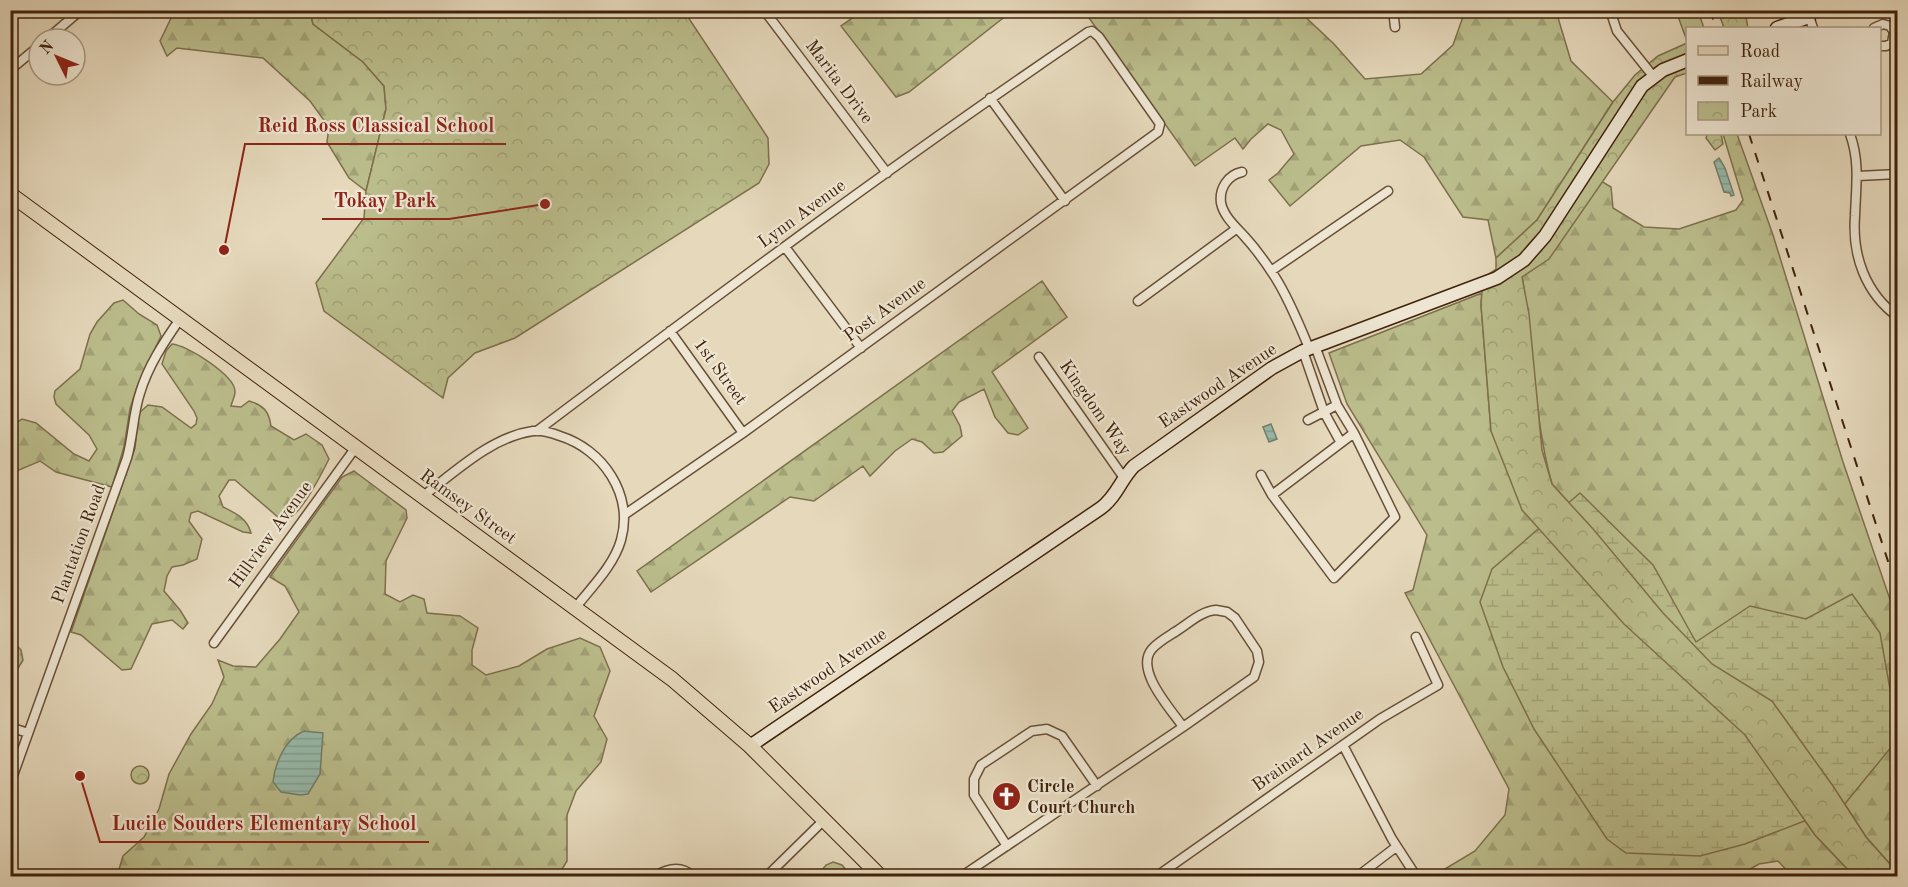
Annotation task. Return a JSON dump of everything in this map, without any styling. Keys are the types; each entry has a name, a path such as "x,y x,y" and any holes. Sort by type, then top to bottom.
{"main road":[{"name":"Ramsey Street","path":"10,194 672,679 750,746 880,876"}],"street":[{"path":"61,27 81,10"},
{"name":"Marita Drive","path":"764,10 887,173"},
{"path":"1393,10 1395,27"},
{"path":"1610,10 1617,31 1653,76"},
{"path":"1781,27 1810,19"},
{"path":"1876,27 1883,24 1893,29 1892,42 1881,47"},
{"name":"Lynn Avenue","path":"537,431 990,98 1090,31 1100,37 1160,127"},
{"path":"10,70 27,56"},
{"name":"Eastwood Avenue","path":"750,746 1101,508 1117,493 1131,470 1144,459 1272,368 1309,349 1497,278 1524,261 1545,236 1635,94 1653,76 1686,61"},
{"path":"990,98 1065,201"},
{"name":"Post Avenue","path":"624,515 743,433 1065,201 1155,135 1160,127"},
{"path":"1850,135 1858,176 1854,218 1857,251 1862,272 1875,296 1898,317"},
{"path":"1242,172 1228,179 1221,193 1223,209 1236,229 1271,271 1289,302 1309,349 1395,517 1334,578 1272,495 1261,475"},
{"path":"1858,176 1898,174"},
{"path":"1271,271 1388,191"},
{"path":"1138,301 1236,229"},
{"path":"785,247 861,348"},
{"name":"Plantation Road","path":"10,784 127,458 136,410 145,379 162,346 180,319"},
{"name":"1st Street","path":"670,331 743,433"},
{"path":"1309,349 1324,412 1341,443"},
{"name":"Kingdom Way","path":"1039,357 1125,478"},
{"path":"1308,420 1337,405"},
{"path":"423,496 496,444 537,431 556,434 576,442 598,458 609,470 618,489 624,515 623,533 614,558 575,608"},
{"path":"1272,495 1354,433"},
{"name":"Hillview Avenue","path":"214,643 356,447"},
{"path":"1898,460 1895,484 1898,502"},
{"path":"962,876 1098,786 1183,727 1254,677 1259,662 1257,651 1235,618 1227,612 1216,610 1206,612 1154,646 1148,655 1146,665 1149,676 1183,727"},
{"name":"Brainard Avenue","path":"1157,876 1380,719 1438,685 1416,637"},
{"path":"10,727 28,733"},
{"path":"1007,846 975,795 974,779 981,765 1032,730 1047,729 1058,732 1098,786"},
{"path":"1343,745 1396,847 1416,876"},
{"path":"767,876 824,820"},
{"path":"1358,876 1396,847"},
{"path":"655,876 674,868 685,870 693,876"}],"green space":[{"path":"168,11 310,11 313,24 363,62 384,86 386,109 366,191 349,178 327,142 329,127 310,101 263,58 177,48 167,56 160,41 173,14"},
{"path":"310,11 684,11 768,138 769,164 759,183 515,338 475,353 448,378 443,398 324,311 316,283 364,218 366,191 386,109 384,86 363,62 313,24"},
{"path":"862,11 1012,11 909,92 896,97 841,26"},
{"path":"1084,11 1299,11 1334,44 1365,79 1421,74 1453,45 1465,11 1556,11 1571,61 1613,102 1537,220 1496,258 1488,220 1463,217 1424,157 1400,140 1361,146 1290,206 1269,180 1294,154 1281,130 1268,124 1243,149 1235,138 1195,166"},
{"path":"1676,11 1698,11 1704,27 1686,27 1686,38"},
{"path":"1718,11 1745,11 1748,27 1724,27"},
{"path":"1686,43 1686,73 1675,77 1549,259 1522,277 1529,314 1542,450 1552,484 1594,530 1663,613 1712,664 1772,701 1833,786 1866,837 1897,872 1897,876 1854,876 1815,835 1745,735 1624,624 1522,510 1491,431 1481,305 1483,278 1496,269 1496,258 1537,220 1613,102 1635,75 1658,56"},
{"path":"1707,135 1721,135 1723,144 1715,150 1706,138"},
{"path":"1723,135 1737,135 1773,235 1843,462 1897,620 1897,872 1866,837 1833,786 1712,664 1552,484 1546,459 1522,277 1549,258 1601,181 1611,187 1613,208 1644,227 1679,229 1736,210 1743,200"},
{"path":"1042,281 1067,317 992,372 1028,428 1018,435 1008,433 995,417 984,389 959,402 952,411 960,426 962,436 943,452 934,453 922,442 912,439 895,451 870,476 863,466 814,501 790,497 651,592 637,571"},
{"path":"1482,293 1491,431 1745,735 1815,835 1854,876 1792,876 1778,861 1759,864 1738,876 1435,875 1475,851 1505,815 1509,789 1405,593 1413,590 1427,535 1347,404 1329,353"},
{"path":"123,300 139,314 157,325 161,336 137,387 130,409 124,447 112,487 56,472 40,461 14,472 11,476 11,426 22,419 36,423 74,454 89,461 97,449 89,435 56,404 55,391 80,369 90,334 97,322 114,303"},
{"path":"172,344 199,355 228,378 235,392 231,406 241,407 249,401 258,404 269,416 271,426 294,440 306,434 322,445 329,459 303,505 288,518 279,518 235,480 229,480 219,496 223,507 244,520 251,533 243,532 198,511 191,513 189,521 202,539 197,559 172,567 167,576 164,591 188,623 183,629 172,620 152,624 131,669 122,670 81,635 71,632 135,448 139,413 148,405 162,407 191,428 196,424 197,418 194,411 162,364 166,351"},
{"path":"354,471 406,510 407,518 386,561 385,594 400,602 413,595 424,599 427,613 460,616 478,628 472,650 472,665 486,675 519,666 547,649 580,638 600,647 610,671 594,716 607,739 601,762 576,791 567,815 567,861 558,876 117,876 123,856 144,837 159,809 169,774 191,734 212,704 224,677 218,660 233,666 256,667 299,612 285,586 270,577 342,477"},
{"path":"1580,493 1653,565 1696,642 1750,606 1806,619 1852,594 1880,633 1897,728 1897,740 1843,806 1745,844 1700,856 1626,853 1607,839 1534,729 1503,667 1480,602 1492,569"},
{"path":"10,638 21,650 23,660 11,680"},
{"path":"140,766 146,769 149,775 146,781 140,784 134,781 131,775 134,769"},
{"path":"833,862 842,865 851,876 818,876 826,865"}],"shaded area":[{"path":"1719,158 1725,168 1734,195 1731,196 1730,193 1724,192 1714,162"},
{"path":"1271,424 1277,439 1269,442 1263,427"},
{"path":"304,731 323,733 320,774 308,794 281,792 273,782 276,767 286,746"}],"railway":[{"path":"1710,10 1716,27"},
{"path":"1749,135 1898,592"}],"place":[{"name":"Tokay Park","path":"545,204"},
{"name":"Reid Ross Classical School","path":"224,250"},
{"name":"Lucile Souders Elementary School","path":"80,776"},
{"name":"Circle Court Church","path":"1006,797"}]}
